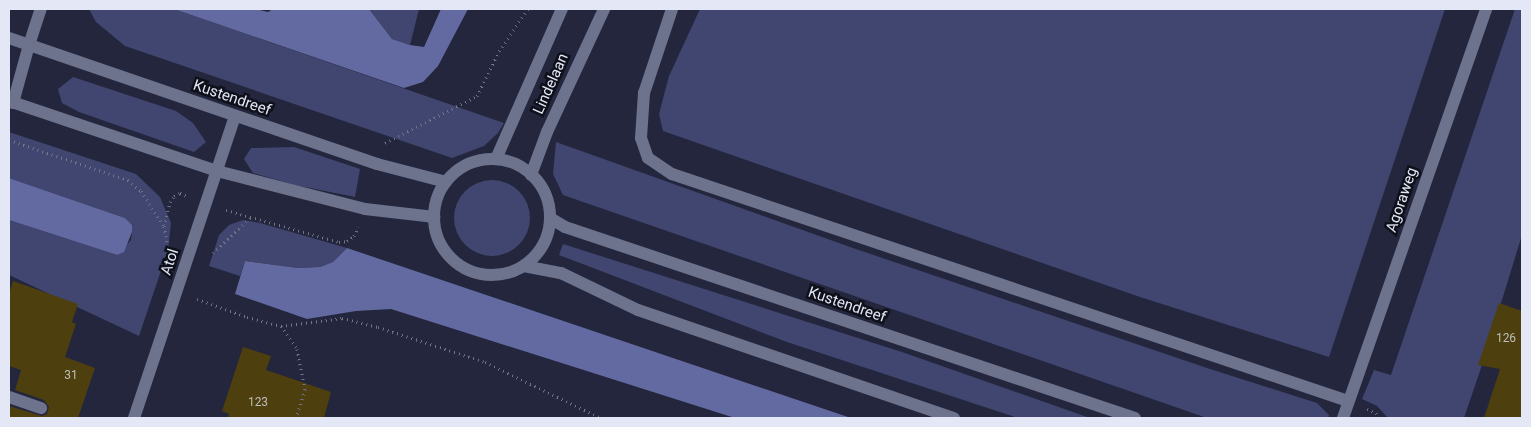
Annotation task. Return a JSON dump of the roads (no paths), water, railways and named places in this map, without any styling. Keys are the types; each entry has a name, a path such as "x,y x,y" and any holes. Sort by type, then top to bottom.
{"main road":[{"path":"41,9 11,102 217,171 365,209 434,217"},
{"name":"Lindelaan","path":"496,159 562,9"},
{"name":"Lindelaan","path":"531,175 547,132 604,9"},
{"path":"672,9 644,93 641,138 648,158 672,174 1348,401"},
{"name":"Agoraweg","path":"1342,418 1486,9"},
{"name":"Kustendreef","path":"9,38 377,164 446,182"},
{"name":"Atol","path":"134,418 235,116"},
{"path":"496,159 520,166 531,175 543,189 550,218 545,241 538,252 524,266 506,274 482,274 457,263 438,239 434,217 436,203 446,182 468,164 496,159"},
{"name":"Kustendreef","path":"550,218 565,227 1135,418"},
{"path":"524,266 561,273 638,310 954,418"},
{"path":"9,397 40,408"}]}
